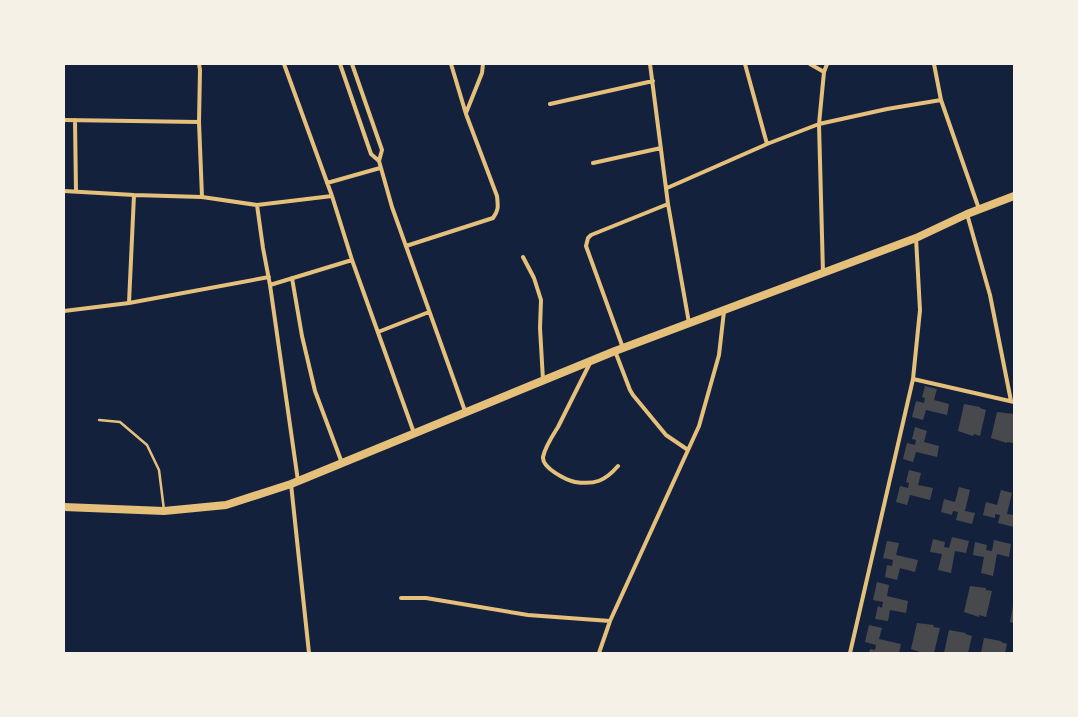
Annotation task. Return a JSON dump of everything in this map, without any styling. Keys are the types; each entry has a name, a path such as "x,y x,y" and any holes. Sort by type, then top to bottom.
{"highway":[{"path":"64,507 164,511 226,505 294,482 619,349 916,238 967,214 1014,196"}],"street":[{"path":"199,64 199,122 202,197"},
{"path":"284,64 328,183 352,260 414,434"},
{"path":"340,64 371,154 379,161"},
{"path":"352,64 382,150 379,161 380,168 392,207 465,412"},
{"path":"406,246 493,218 497,212 498,207 496,196 466,114 451,64"},
{"path":"466,114 482,73 483,64"},
{"path":"650,64 668,204 689,323"},
{"path":"744,64 767,144"},
{"path":"810,64 824,72"},
{"path":"823,274 819,124 824,72 827,64"},
{"path":"934,64 941,100 980,210"},
{"path":"550,104 653,81"},
{"path":"667,188 767,144 819,124 887,109 941,100"},
{"path":"64,120 199,122"},
{"path":"75,120 76,191"},
{"path":"593,163 661,148"},
{"path":"328,183 380,168"},
{"path":"64,191 134,196 202,197 257,205 332,196"},
{"path":"129,303 134,196"},
{"path":"668,204 591,235 586,242 586,246 619,349 630,390 666,435 688,450"},
{"path":"257,205 269,277 294,482 309,653"},
{"path":"913,379 1012,401 990,295 967,214"},
{"path":"850,653 913,379 920,310 916,238"},
{"path":"523,256 534,278 541,300 540,328 544,380"},
{"path":"270,285 352,260"},
{"path":"64,311 129,303 269,277"},
{"path":"292,278 302,336 315,391 342,463"},
{"path":"599,653 610,621 699,426 719,355 724,311"},
{"path":"378,332 429,312"},
{"path":"592,361 543,457 544,461 557,475 565,480 587,484 602,480 609,476 618,466"},
{"path":"401,598 426,598 528,615 610,621"}],"lane":[{"path":"99,420 120,422 147,445 159,470 164,511"}],"building":[{"path":"925,386 937,389 934,400 949,404 947,415 926,410 923,420 912,417 916,401 924,403 925,398 922,397"},
{"path":"964,404 980,407 986,410 980,436 974,434 973,436 958,431"},
{"path":"997,412 1014,414 1014,443 1007,443 991,438"},
{"path":"915,427 927,431 924,442 939,446 937,457 916,452 913,462 903,459 907,443 915,445 916,440 912,439"},
{"path":"909,470 921,473 918,485 933,488 930,500 910,495 907,505 896,502 900,486 908,488 909,483 906,482"},
{"path":"959,487 970,490 965,511 975,513 972,524 956,520 958,512 953,511 952,515 941,512 944,499 955,502"},
{"path":"1001,490 1012,493 1007,514 1014,515 1014,527 998,523 1000,515 995,514 995,518 983,515 986,502 997,505"},
{"path":"952,537 969,541 966,553 955,551 951,573 938,570 942,554 930,552 933,539 945,542 944,547 949,548"},
{"path":"994,540 1011,544 1009,557 997,554 993,576 981,573 984,557 973,555 975,542 987,545 986,550 992,551"},
{"path":"887,541 899,543 896,555 918,560 915,572 900,568 897,580 885,577 887,565 892,566 893,560 883,558"},
{"path":"877,582 889,585 887,596 908,601 906,613 890,610 888,621 875,619 878,606 882,608 883,602 873,600"},
{"path":"970,586 986,588 986,590 992,591 986,617 979,615 979,617 964,612"},
{"path":"1013,606 1014,607 1014,623 1010,622"},
{"path":"917,623 934,625 933,627 940,628 934,653 923,653 911,649"},
{"path":"869,625 882,628 879,639 901,644 899,653 869,653 870,649 875,650 876,645 865,642"},
{"path":"949,630 966,633 965,634 972,636 968,653 944,653"},
{"path":"984,638 1001,641 1007,644 1005,653 981,653"}]}
